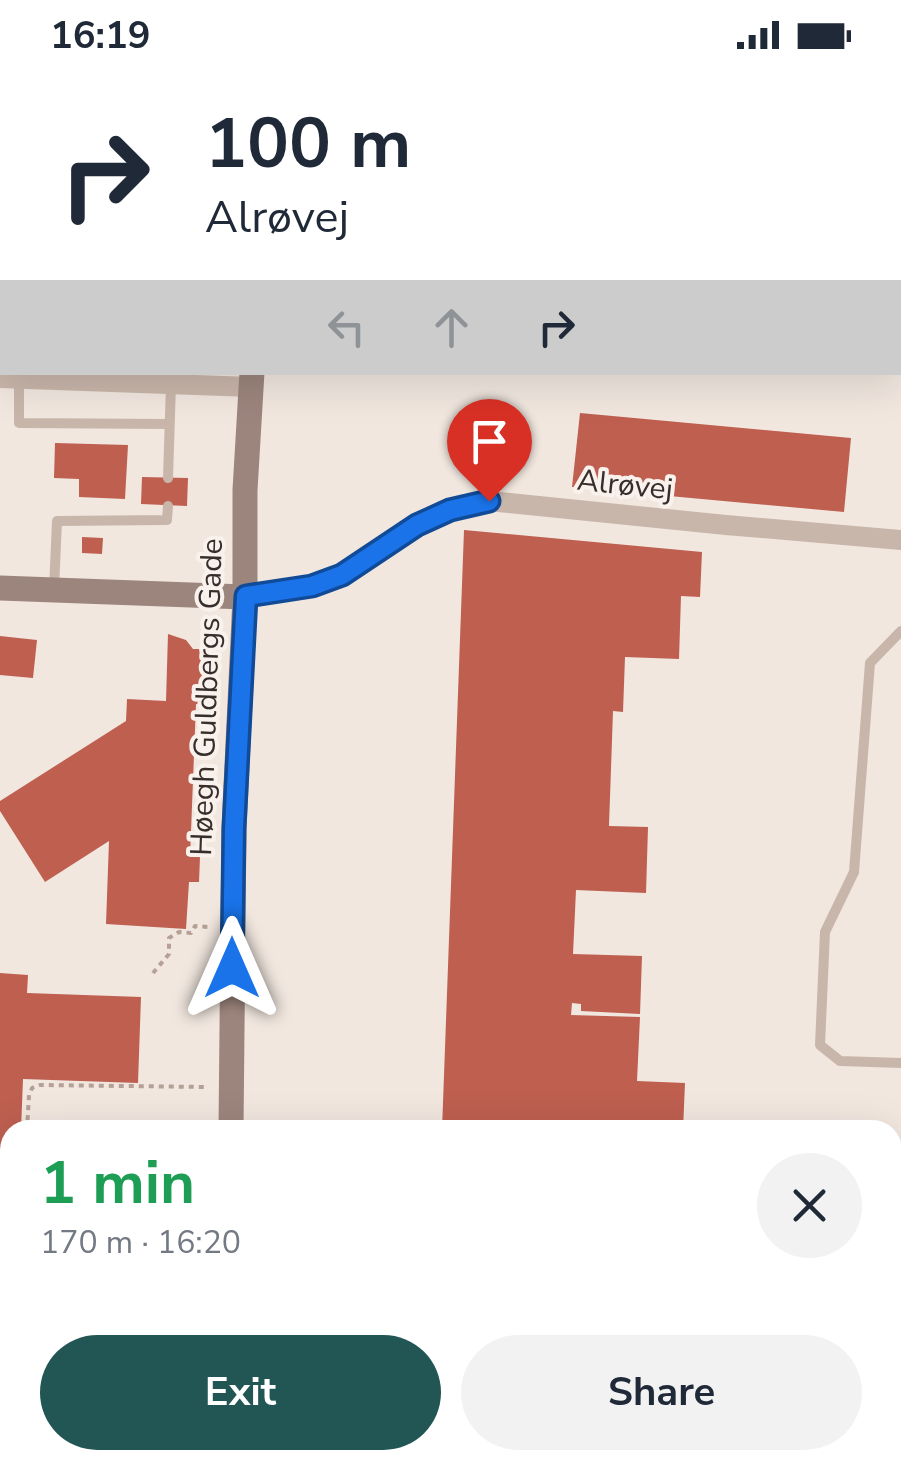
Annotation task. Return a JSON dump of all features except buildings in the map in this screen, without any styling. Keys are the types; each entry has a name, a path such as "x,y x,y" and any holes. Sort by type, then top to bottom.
{"street":[{"name":"Høegh Guldbergs Gade","path":"10,378 171,384 251,380 245,490 246,596 234,828 231,1120"},
{"name":"Alrøvej","path":"246,596 312,586 342,575 417,525 450,510 489,501 901,540"},
{"path":"0,588 246,596"}],"lane":[{"path":"10,378 19,423 170,424"},
{"path":"168,478 171,384"},
{"path":"54,590 58,521 167,520 168,506"},
{"path":"901,630 870,663 854,872 825,932 820,1045 840,1061 901,1063"}],"path":[{"path":"153,973 169,954 169,938 179,932 191,932 196,926 233,928"},
{"path":"28,1120 29,1095 32,1088 40,1085 232,1087"}],"route":[{"path":"232,968 234,828 246,596 312,586 342,575 417,525 450,510 489,501"}]}
